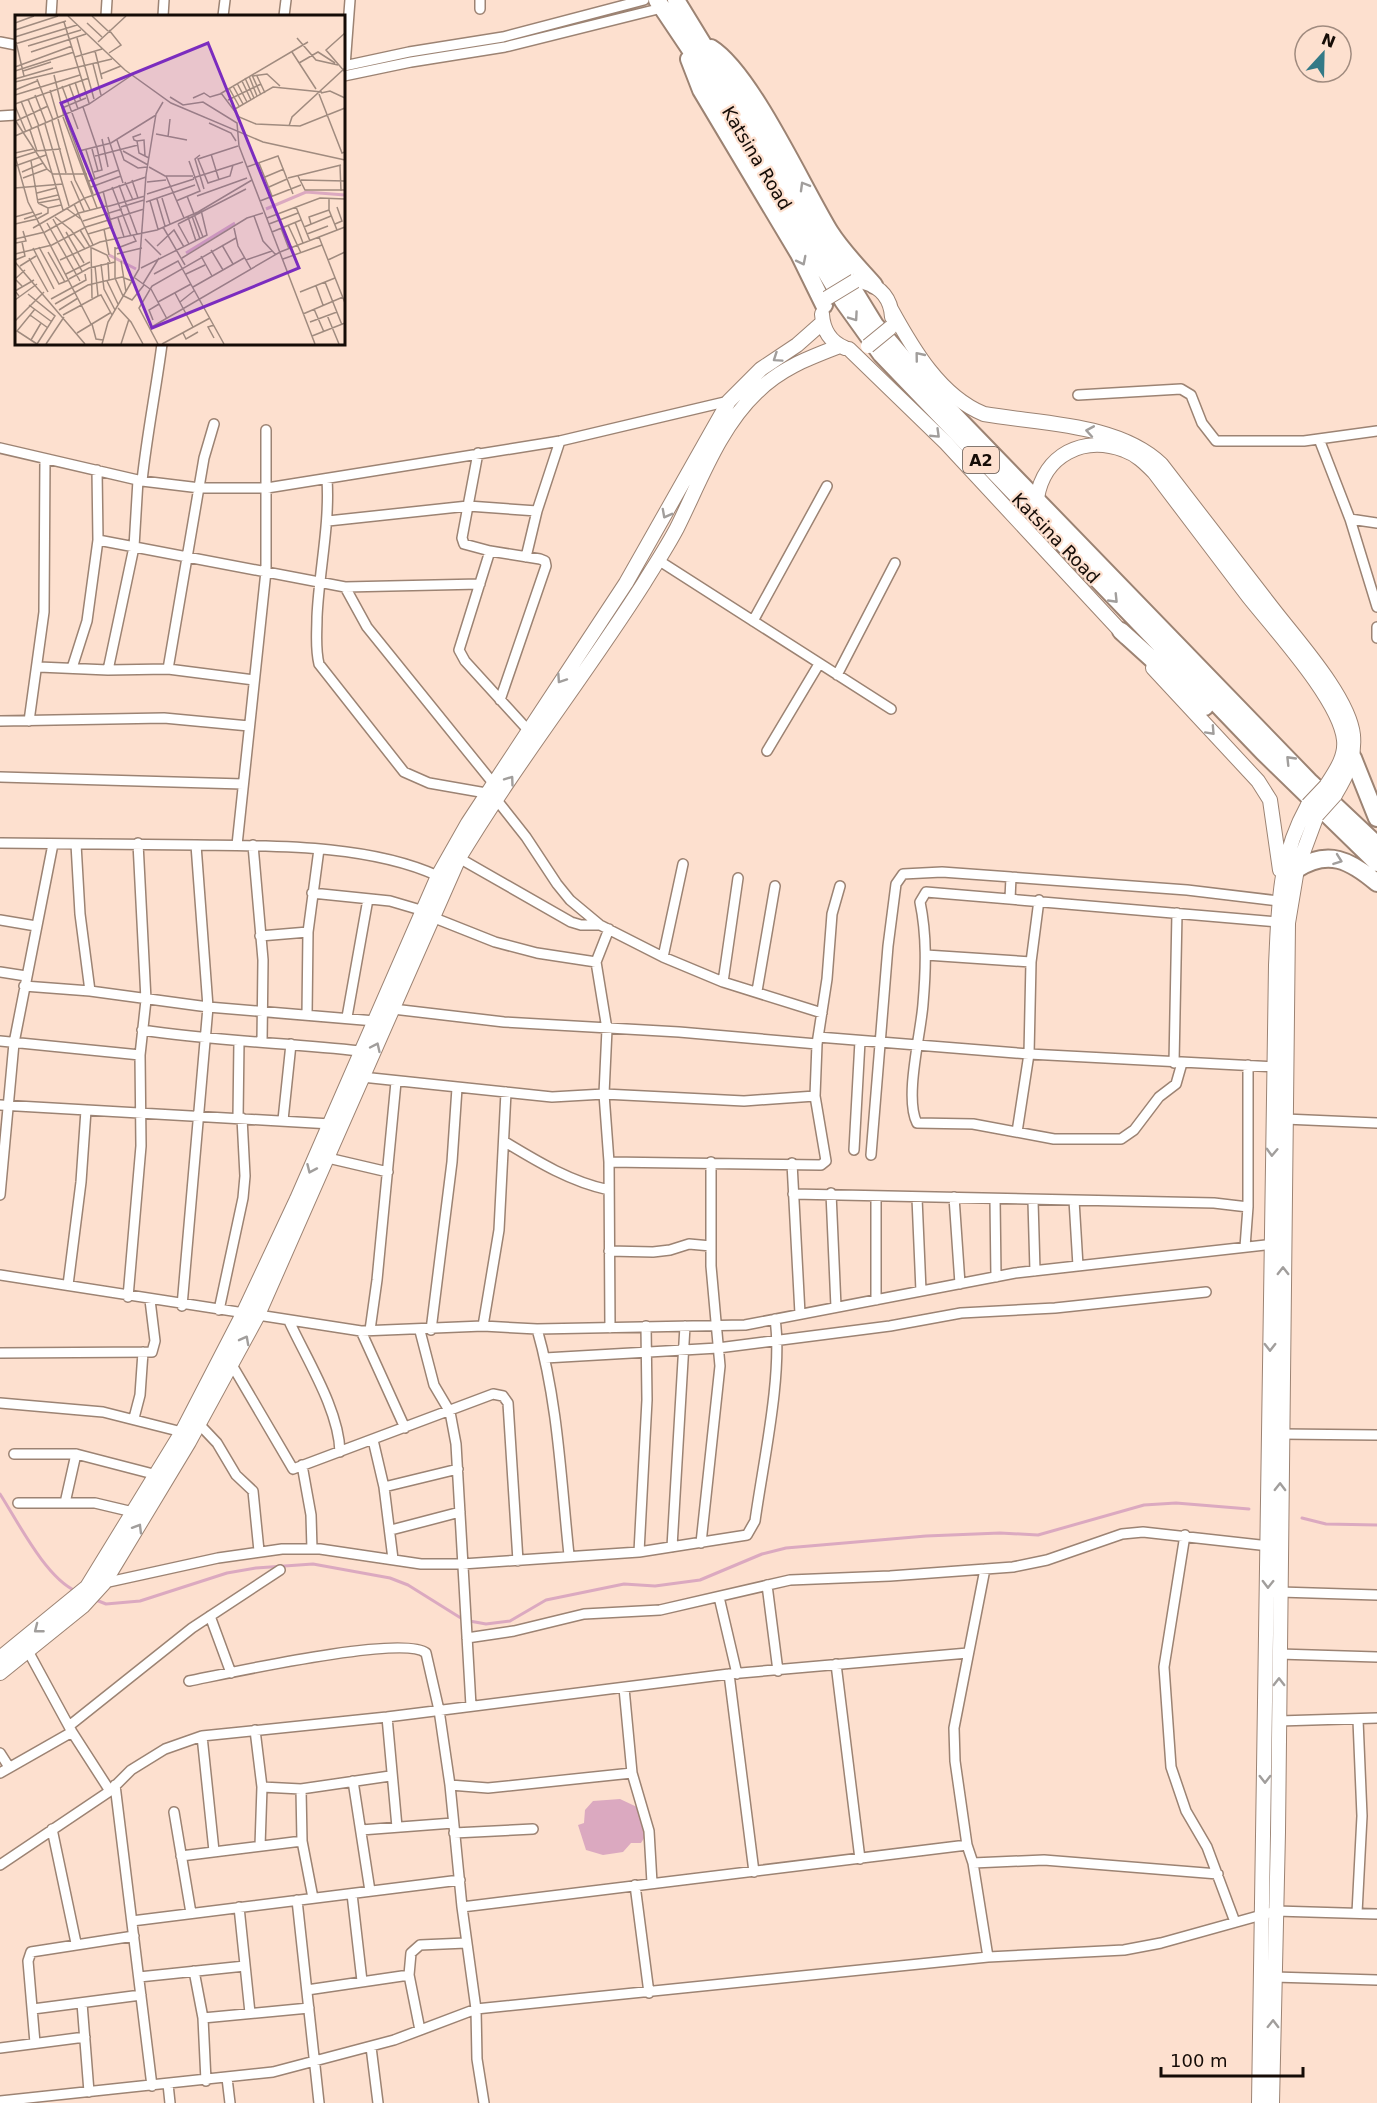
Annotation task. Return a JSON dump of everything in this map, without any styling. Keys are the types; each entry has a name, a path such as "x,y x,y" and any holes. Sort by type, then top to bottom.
{"highway":[{"name":"Katsina Road","path":"665,3 694,43 886,341 933,393 1309,780 1377,845"},
{"name":"Katsina Road","path":"694,43 843,301 881,354 1294,783 1377,862"},
{"path":"824,308 799,254 701,90 692,69 694,43 728,62 749,92 831,234 874,285"},
{"path":"1121,631 1209,711 1252,756 1275,774 1294,783"},
{"path":"1353,758 1377,818"},
{"path":"1289,873 1311,860 1328,856 1348,864 1377,883"}],"main road":[{"path":"0,1672 28,1651 95,1588 199,1424 257,1317 393,1009 428,914 438,876 492,791 527,729 626,583 729,400 755,374 797,345 824,308 855,281 874,285 882,291 914,351 943,384 974,409 984,414 1109,435 1132,442 1161,464 1318,667 1342,705 1353,733 1353,758 1350,770 1313,810 1279,901 1275,1067 1281,1434 1279,1721 1259,2103"},
{"path":"824,308 832,340 844,348 954,451 1258,781 1270,800 1289,873 1285,1119 1277,1244 1269,1546 1269,1913 1274,1977 1272,2103"},
{"path":"95,1588 133,1512 182,1432 243,1314 331,1124 360,1051 492,791 657,560 676,530 700,478 732,423 748,402 782,371 844,348 859,350 868,346 890,328 891,309"},
{"path":"1037,498 1039,484 1046,469 1055,460 1089,445 1125,450 1139,458 1154,472 1300,661 1330,705 1341,725 1344,741 1339,766 1330,790"},
{"path":"0,1658 80,1603"}],"street":[{"path":"51,15 52,0"},
{"path":"106,15 107,0"},
{"path":"163,15 164,0"},
{"path":"223,15 225,0"},
{"path":"284,15 286,0"},
{"path":"345,55 350,0"},
{"path":"345,66 409,52 503,37 644,0"},
{"path":"345,76 411,62 505,47 665,3"},
{"path":"0,42 15,45"},
{"path":"0,116 15,114"},
{"path":"108,670 134,547 148,420 154,400 162,345"},
{"path":"1078,395 1181,389 1191,395 1202,423 1216,441 1319,439 1377,431"},
{"path":"0,448 140,480 200,488 267,488 560,441 729,400"},
{"path":"168,669 204,458 214,424"},
{"path":"237,845 266,571 266,430"},
{"path":"1319,439 1350,519 1377,607"},
{"path":"526,557 537,511 560,441"},
{"path":"478,453 462,541 467,546 544,561 546,566 500,700"},
{"path":"30,721 39,667 44,612 45,459"},
{"path":"72,668 87,621 98,540 97,470"},
{"path":"327,479 328,521 319,583 316,651 319,664 404,772 419,781 492,791"},
{"path":"753,621 827,486"},
{"path":"328,521 468,506 537,511"},
{"path":"1350,519 1377,523"},
{"path":"98,540 345,587 480,584"},
{"path":"490,551 459,650 465,661 527,729"},
{"path":"657,560 891,709"},
{"path":"837,675 895,563"},
{"path":"345,587 367,627 492,791 526,837 544,868 565,894 604,927 663,957 723,982 822,1013"},
{"path":"1377,627 1377,638"},
{"path":"767,751 819,664"},
{"path":"39,667 108,670 168,669 254,680"},
{"path":"0,722 164,718 249,726"},
{"path":"0,777 243,784"},
{"path":"0,843 253,845 319,849 417,866 438,876"},
{"path":"128,1297 141,1146 140,1054 146,1000 138,843"},
{"path":"0,1195 3,1105 53,844"},
{"path":"76,844 80,914 90,991"},
{"path":"182,1305 207,1040 208,1007 196,845"},
{"path":"253,845 263,960 262,1042"},
{"path":"308,1015 308,932 319,849"},
{"path":"459,858 500,883 581,925 604,927"},
{"path":"663,957 682,864"},
{"path":"871,1155 888,946 896,884 899,877 912,872 922,872 1011,877 1187,890 1279,901"},
{"path":"1010,899 1011,877"},
{"path":"723,982 738,878"},
{"path":"757,992 775,886"},
{"path":"609,1162 821,1165 826,1161 814,1096 832,914 840,886"},
{"path":"1177,913 1178,1063 1176,1084 1151,1104 1134,1130 1121,1138 1053,1139 973,1124 917,1124 913,1081 926,955 920,902 926,892 1039,900 1278,922"},
{"path":"312,893 390,902 428,914 495,942 537,953 596,962"},
{"path":"553,909 565,894"},
{"path":"347,1017 368,899"},
{"path":"1017,1132 1029,1054 1031,963 1039,900"},
{"path":"0,920 36,927"},
{"path":"604,927 596,962 607,1029 604,1094 609,1162 610,1328"},
{"path":"260,936 308,932"},
{"path":"926,955 1031,963"},
{"path":"0,972 25,981 146,1000 375,1021"},
{"path":"393,1009 504,1022 607,1029 818,1041 881,1041 1029,1054 1275,1067"},
{"path":"142,1030 207,1040 291,1044 360,1051"},
{"path":"0,1041 140,1054"},
{"path":"219,1310 243,1198 245,1176 240,1118 240,1041"},
{"path":"854,1150 860,1041"},
{"path":"283,1120 291,1044"},
{"path":"1245,1247 1248,1207 1248,1065"},
{"path":"362,1077 552,1097 604,1094 744,1101 814,1096"},
{"path":"396,1082 387,1172 365,1331 405,1428"},
{"path":"431,1330 452,1162 457,1088"},
{"path":"483,1326 499,1230 506,1092"},
{"path":"3,1105 331,1124"},
{"path":"68,1285 81,1182 86,1110"},
{"path":"1285,1119 1377,1123"},
{"path":"505,1142 544,1166 586,1184 609,1190"},
{"path":"328,1158 387,1172"},
{"path":"701,1543 720,1366 711,1245 711,1162"},
{"path":"792,1163 800,1314"},
{"path":"793,1194 831,1193 1033,1201 1214,1203 1248,1207"},
{"path":"831,1193 836,1307"},
{"path":"876,1196 876,1300"},
{"path":"954,1197 960,1284"},
{"path":"917,1198 921,1291"},
{"path":"995,1199 996,1277"},
{"path":"1074,1200 1078,1266"},
{"path":"1033,1201 1035,1271"},
{"path":"609,1251 662,1251 688,1244 711,1245"},
{"path":"0,1275 257,1317 365,1331 420,1331 483,1326 537,1329 745,1325 1035,1271 1277,1244"},
{"path":"545,1358 718,1348 777,1342 961,1313 1055,1308 1206,1292"},
{"path":"0,1353 152,1352 155,1347 150,1300"},
{"path":"95,1588 259,1551 312,1549 357,1552 421,1564 462,1564 639,1552 747,1535 755,1521 777,1342 775,1319"},
{"path":"289,1321 333,1415 340,1437 340,1452"},
{"path":"639,1552 647,1400 646,1326"},
{"path":"672,1547 685,1326"},
{"path":"537,1329 545,1358 569,1555"},
{"path":"420,1331 430,1376 450,1412 458,1469 471,1706"},
{"path":"134,1418 140,1395 143,1352"},
{"path":"232,1365 293,1469 493,1394 503,1396 508,1403 518,1561"},
{"path":"0,1403 94,1411 134,1418 182,1432"},
{"path":"199,1424 217,1443 236,1475 253,1491 259,1551"},
{"path":"1281,1434 1377,1435"},
{"path":"373,1440 384,1487 393,1559"},
{"path":"14,1454 76,1454 157,1475"},
{"path":"65,1503 76,1454"},
{"path":"302,1465 311,1515 312,1549"},
{"path":"384,1487 458,1469"},
{"path":"18,1503 95,1503 133,1512"},
{"path":"391,1530 460,1512"},
{"path":"467,1638 507,1633 584,1614 660,1610 805,1578 985,1569 1047,1560 1122,1534 1143,1532 1185,1535 1269,1546"},
{"path":"1185,1535 1164,1667 1169,1744 1178,1792 1218,1874 1235,1922"},
{"path":"985,1569 954,1728 955,1761 967,1845 973,1863 988,1957"},
{"path":"0,1773 71,1729 147,1662 210,1616 280,1570"},
{"path":"766,1585 778,1671"},
{"path":"1280,1592 1377,1595"},
{"path":"719,1597 733,1674 754,1872"},
{"path":"210,1616 231,1673"},
{"path":"189,1681 321,1656 388,1648 419,1649 427,1657 439,1710 450,1785 466,1942 477,2009 477,2060 484,2103"},
{"path":"28,1651 71,1729 113,1788 152,2085"},
{"path":"0,1865 113,1788 131,1770 165,1749 202,1736 387,1717 733,1674 968,1653"},
{"path":"1279,1654 1377,1657"},
{"path":"836,1664 860,1859"},
{"path":"624,1688 632,1773 649,1831 652,1883"},
{"path":"387,1717 390,1776 397,1827"},
{"path":"1279,1721 1377,1718"},
{"path":"1357,1913 1362,1816 1358,1720"},
{"path":"255,1730 262,1787 260,1846"},
{"path":"202,1736 214,1851"},
{"path":"0,1753 9,1767"},
{"path":"450,1785 488,1788 632,1773"},
{"path":"262,1787 301,1789 390,1776"},
{"path":"353,1782 370,1891"},
{"path":"301,1789 302,1841 313,1898"},
{"path":"174,1812 191,1913"},
{"path":"361,1830 397,1827 533,1829"},
{"path":"52,1829 76,1943"},
{"path":"181,1856 302,1841"},
{"path":"462,1907 967,1845"},
{"path":"973,1863 1044,1860 1218,1874"},
{"path":"132,1921 460,1880"},
{"path":"635,1885 649,1993"},
{"path":"352,1894 362,1981"},
{"path":"297,1900 319,2103"},
{"path":"239,1907 250,2013"},
{"path":"0,2101 42,2100 89,2092 273,2072 371,2047 477,2009 988,1957 1124,1950 1172,1940 1269,1913 1377,1914"},
{"path":"35,2043 28,1961 31,1952 76,1943 134,1936"},
{"path":"420,2030 409,1975 414,1948 420,1945 466,1942"},
{"path":"139,1977 245,1966"},
{"path":"194,1971 203,2018 206,2081"},
{"path":"307,1990 409,1975"},
{"path":"1274,1977 1377,1980"},
{"path":"33,2009 141,1995"},
{"path":"82,2003 89,2092"},
{"path":"203,2018 309,2008"},
{"path":"0,2048 85,2037"},
{"path":"371,2047 378,2103"},
{"path":"227,2078 230,2103"},
{"path":"168,2084 170,2103"}],"shaded area":[{"path":"620,1799 637,1807 646,1835 641,1843 631,1843 623,1852 603,1855 586,1850 578,1825 584,1823 585,1810 593,1801"}],"waterway":[{"path":"0,1494 44,1562 65,1584 76,1591"},
{"path":"96,1600 106,1604 140,1601 227,1573 256,1568 313,1564 390,1578 408,1585 464,1620 486,1624 510,1621 546,1600 624,1584 655,1586 700,1580 762,1554 786,1548 926,1536 1000,1533 1038,1535 1144,1505 1176,1503 1249,1509"},
{"path":"1302,1518 1326,1524 1377,1525"}]}
